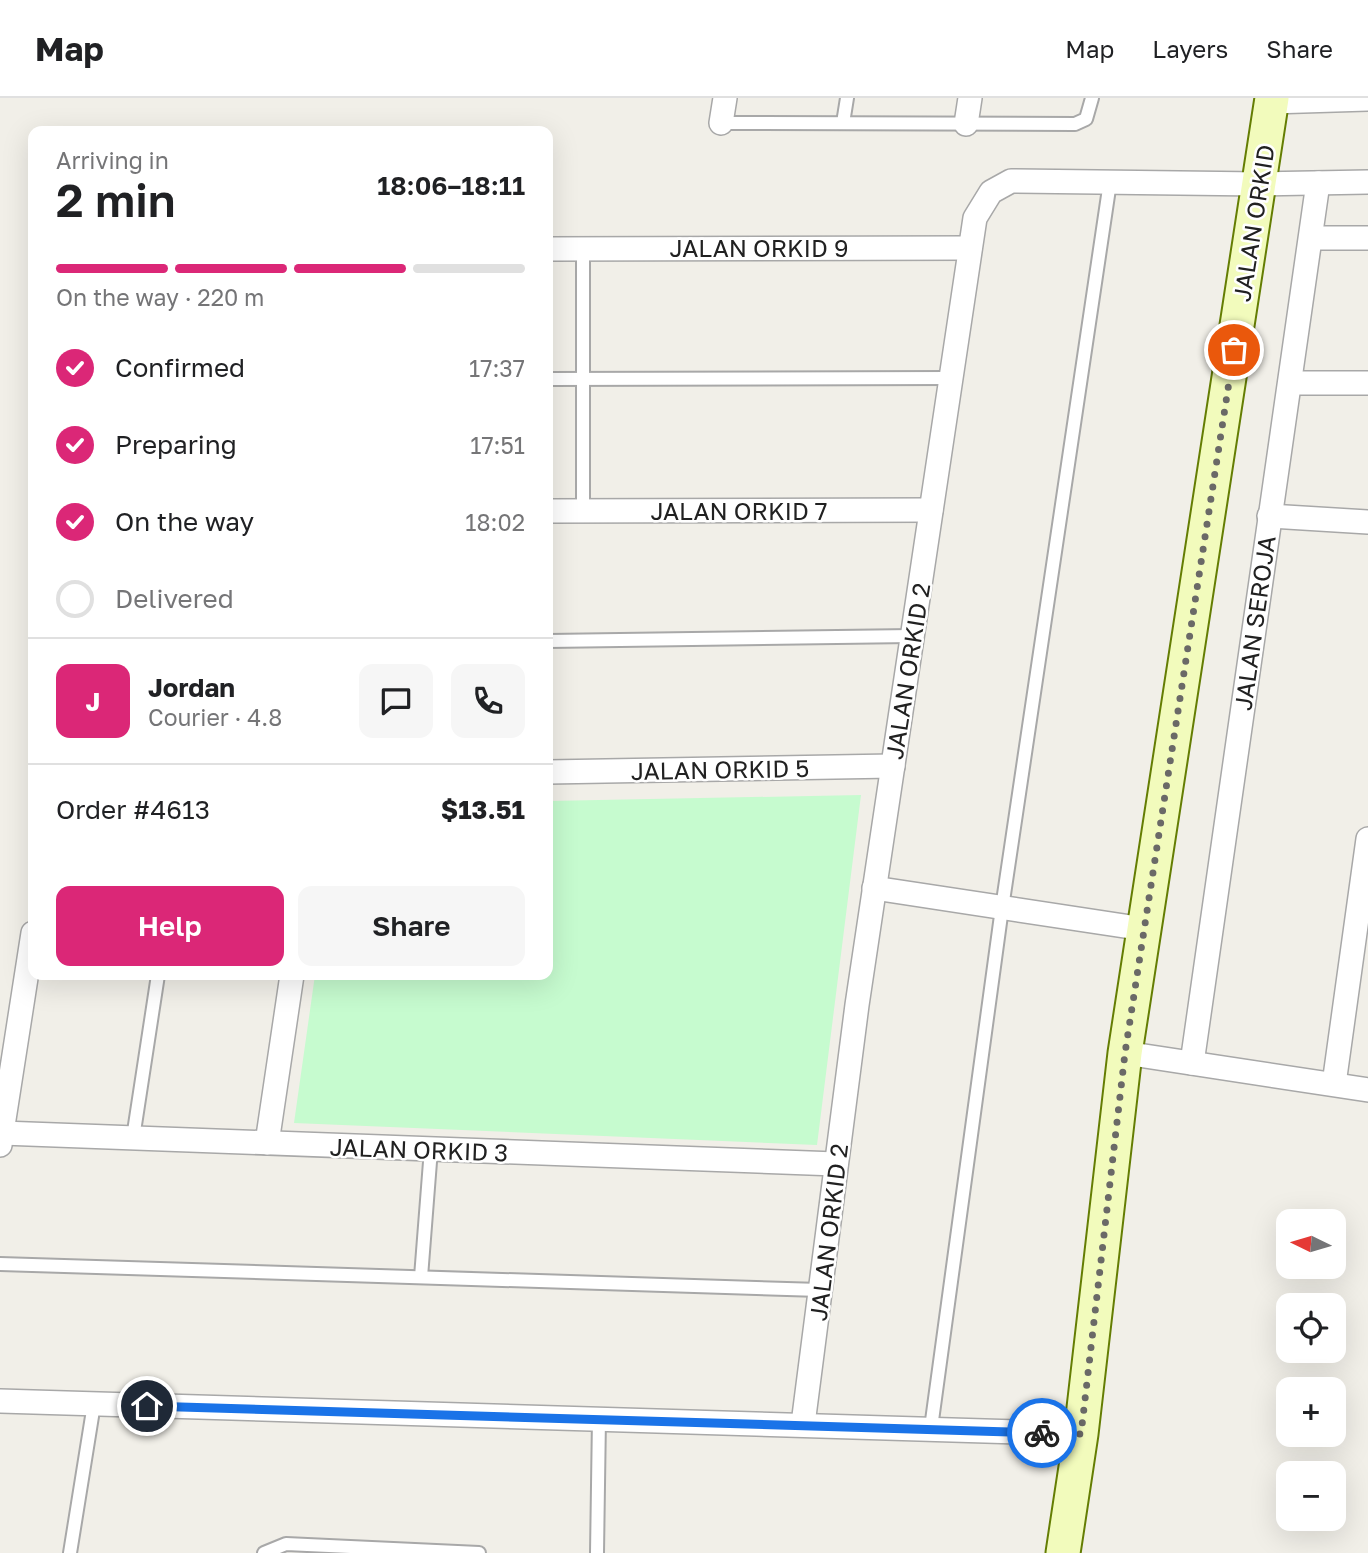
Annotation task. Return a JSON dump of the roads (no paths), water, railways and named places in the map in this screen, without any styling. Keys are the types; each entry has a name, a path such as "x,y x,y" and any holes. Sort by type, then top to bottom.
{"street":[{"path":"721,123 725,98"},
{"path":"966,124 970,98"},
{"path":"1271,100 1368,99"},
{"name":"JALAN ORKID","path":"1063,1553 1081,1434 1125,1053 1271,100"},
{"name":"JALAN ORKID 2","path":"803,1424 874,888 975,218 990,192 1011,181 1260,184 1368,182"},
{"name":"JALAN SEROJA","path":"1192,1063 1269,516 1292,383 1318,183"},
{"path":"1312,238 1368,238"},
{"name":"JALAN ORKID 9","path":"553,249 970,248"},
{"path":"1292,383 1368,383"},
{"name":"JALAN ORKID 7","path":"553,511 931,510"},
{"path":"1269,516 1368,523"},
{"name":"JALAN ORKID 5","path":"553,772 893,766"},
{"path":"1334,1084 1368,839"},
{"path":"874,888 1144,929"},
{"path":"1,1139 28,965"},
{"path":"267,1143 291,980"},
{"path":"1125,1053 1368,1090"},
{"name":"JALAN ORKID 3","path":"1,1139 132,1138 836,1164"},
{"path":"0,1401 1081,1434"}],"lane":[{"path":"843,123 847,98"},
{"path":"721,123 1075,124 1086,119 1092,98"},
{"path":"930,1429 1002,908 1110,182"},
{"path":"583,248 583,511"},
{"path":"553,379 951,378"},
{"path":"553,641 912,636"},
{"path":"132,1138 157,980"},
{"path":"421,1277 430,1149"},
{"path":"0,1264 820,1290"},
{"path":"70,1553 94,1404"},
{"path":"597,1553 599,1418"},
{"path":"264,1553 286,1544 479,1553"}]}
